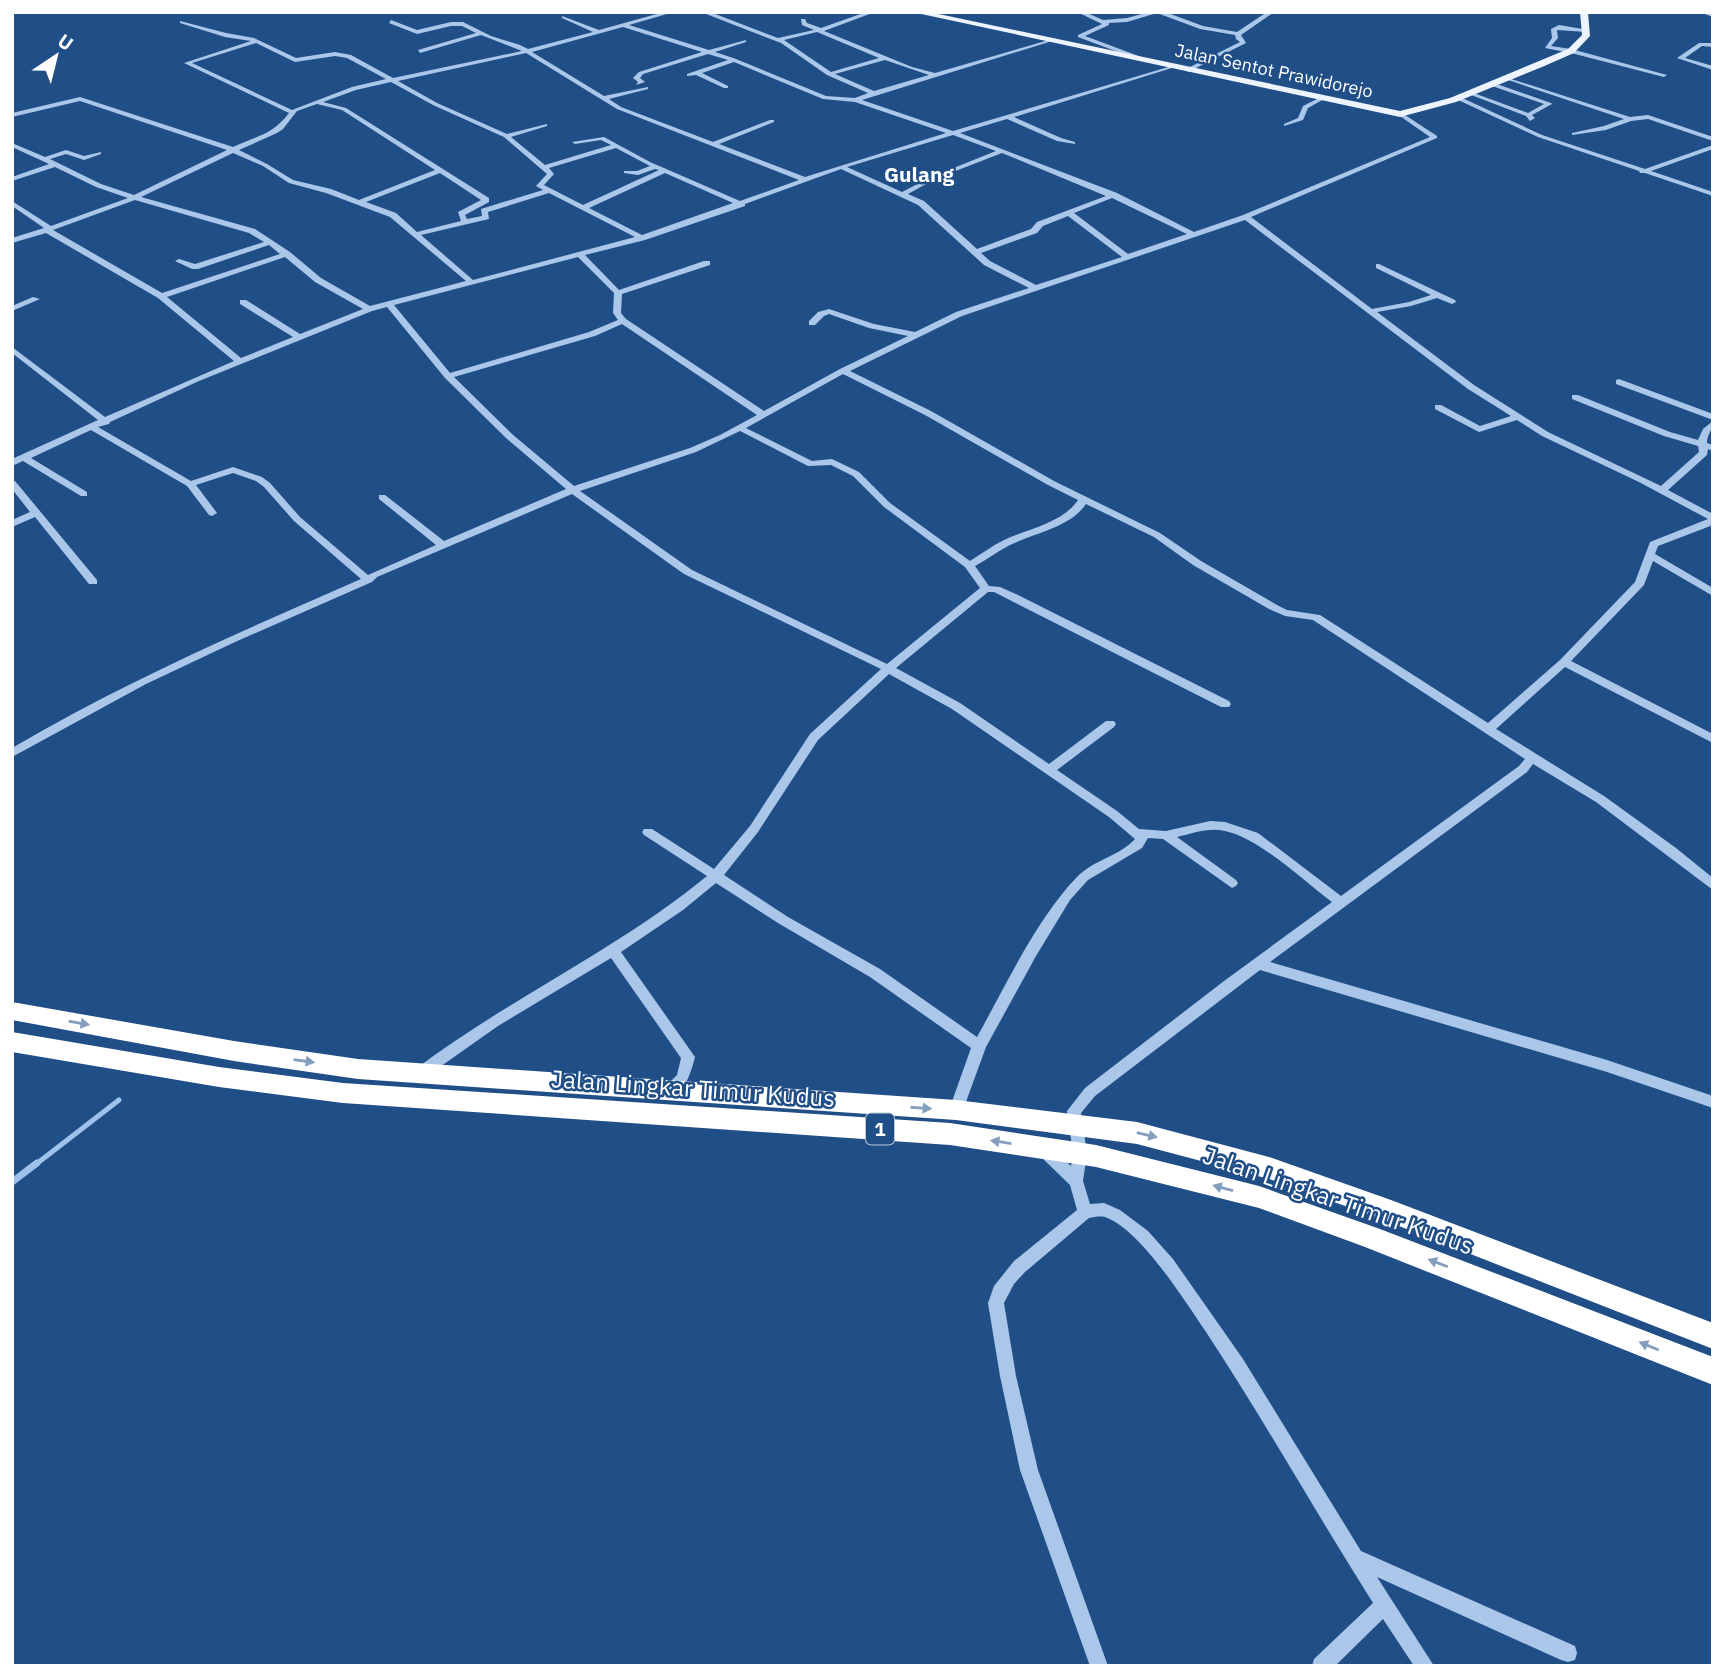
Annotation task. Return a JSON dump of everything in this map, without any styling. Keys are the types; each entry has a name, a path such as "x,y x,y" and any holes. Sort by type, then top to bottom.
{"highway":[{"name":"Jalan Lingkar Timur Kudus","path":"12,1011 358,1069 956,1110 1137,1133 1269,1168 1382,1208 1713,1336"},
{"path":"99,1057 116,1030"},
{"path":"159,1067 174,1040"},
{"name":"Jalan Lingkar Timur Kudus","path":"12,1042 159,1067 343,1093 950,1134 1129,1162 1259,1198 1371,1237 1713,1371"}],"main road":[{"name":"Jalan Sentot Prawidorejo","path":"916,12 1401,114 1458,98 1566,51"},
{"path":"1566,51 1584,41 1584,12"}],"street":[{"path":"12,241 49,230 135,197 231,149 281,128 292,112 354,88 528,51 671,12"},
{"path":"704,12 777,40 800,52 830,74 873,93"},
{"path":"777,40 820,30 872,12"},
{"path":"1080,12 1105,21 1127,20 1158,12 1202,28 1238,34 1270,12"},
{"path":"1704,12 1713,15"},
{"path":"564,17 598,32"},
{"path":"803,20 804,24 835,39 934,75"},
{"path":"1105,21 1107,24 1080,36 1144,60"},
{"path":"182,22 259,41 295,60 335,54 349,56 435,103 506,136 551,177 540,186 642,238"},
{"path":"391,22 417,32 463,24 528,51 619,108 806,180"},
{"path":"622,24 734,60 825,98 856,100 951,131 999,152 1055,169 1194,234"},
{"path":"1584,30 1554,29 1555,38 1547,47 1664,75"},
{"path":"420,51 482,33"},
{"path":"1188,70 1217,55 1228,53 1244,42 1238,38 1238,34"},
{"path":"259,41 187,63 292,112"},
{"path":"638,84 642,82 636,78 641,73 744,41"},
{"path":"856,100 1047,41"},
{"path":"1713,45 1701,44 1680,58 1713,68"},
{"path":"830,74 885,58"},
{"path":"726,87 693,73 734,60"},
{"path":"12,463 240,361 369,309 642,238 951,131 1172,66"},
{"path":"1507,78 1630,119"},
{"path":"1491,84 1549,104 1528,115"},
{"path":"604,98 646,88"},
{"path":"1469,93 1528,115 1531,119 1515,125"},
{"path":"1286,125 1301,118 1305,107 1322,98"},
{"path":"1458,98 1515,125 1642,172 1713,194"},
{"path":"12,115 80,99 231,149 265,165 291,182 360,202 393,215 471,282"},
{"path":"317,102 344,110 486,200 461,214 466,222"},
{"path":"12,753 94,704 210,649 368,580 373,575 573,490 693,450 959,314 1246,217 1435,137 1401,114"},
{"path":"1007,116 1059,140 1073,143"},
{"path":"1574,134 1606,128 1630,119 1650,117 1713,139"},
{"path":"713,144 772,121"},
{"path":"506,136 545,125"},
{"path":"575,142 598,137 742,204"},
{"path":"12,145 47,158 90,182 252,231 287,254 318,280 369,309"},
{"path":"543,167 616,146"},
{"path":"1642,172 1713,147"},
{"path":"47,158 66,152 84,158 99,153"},
{"path":"903,194 933,178 999,152"},
{"path":"12,178 57,164"},
{"path":"626,172 638,173 656,166"},
{"path":"841,167 903,194 932,212 974,253 997,269 1033,287"},
{"path":"583,208 666,170"},
{"path":"360,202 440,171"},
{"path":"416,234 485,217 484,212 549,191"},
{"path":"974,253 1034,231 1040,224 1114,195"},
{"path":"12,203 49,230 161,296 240,361"},
{"path":"1069,213 1127,257"},
{"path":"1246,217 1471,387 1545,435 1661,491 1713,520"},
{"path":"179,261 195,267 270,242"},
{"path":"161,296 287,254"},
{"path":"580,255 618,293 617,313 623,321 762,414"},
{"path":"618,293 707,264"},
{"path":"1379,266 1452,302"},
{"path":"1373,311 1411,304 1437,295"},
{"path":"12,309 36,299"},
{"path":"243,302 299,337"},
{"path":"388,303 448,376 509,436 573,490 688,572 887,668 956,706 1142,838 1139,845 1084,877 1066,897 1031,952 979,1046 956,1110"},
{"path":"812,323 821,314 829,311 872,326 915,335"},
{"path":"448,376 592,334 623,321"},
{"path":"12,349 106,422"},
{"path":"843,371 899,397 1051,484 1157,535 1197,563 1273,607 1285,612 1316,617 1532,758 1600,799 1672,850 1713,886"},
{"path":"1619,382 1713,417"},
{"path":"1575,397 1713,448"},
{"path":"1438,407 1479,429 1518,417"},
{"path":"1661,491 1704,453 1704,431 1713,424"},
{"path":"93,428 190,484 212,513"},
{"path":"740,428 811,464 832,462 850,470 867,483 887,505 969,565 986,589"},
{"path":"24,458 84,494"},
{"path":"190,484 233,470 259,479 297,519 368,580"},
{"path":"12,483 93,582"},
{"path":"382,497 442,545"},
{"path":"969,565 1005,544 1067,516 1082,506 1084,499"},
{"path":"12,524 35,513"},
{"path":"1489,729 1564,662 1640,583 1654,544 1713,520"},
{"path":"1649,555 1713,593"},
{"path":"422,1072 458,1043 521,1003 614,952 676,910 714,877 761,818 815,736 887,668 986,589 996,589 1014,597 1225,704"},
{"path":"1564,662 1713,739"},
{"path":"1049,770 1110,724"},
{"path":"1085,1212 1076,1181 1080,1153 1074,1111 1090,1092 1258,964 1523,769 1532,758"},
{"path":"1137,833 1166,835 1210,825 1241,830 1254,836 1342,902"},
{"path":"648,832 714,877 875,973 979,1046"},
{"path":"1166,835 1232,883"},
{"path":"614,952 688,1057 683,1078 667,1092"},
{"path":"1258,964 1593,1062 1713,1102"},
{"path":"1040,1148 1076,1181"},
{"path":"1099,1666 1029,1470 1008,1376 996,1303 997,1295 1010,1276 1085,1212 1105,1209 1140,1234 1182,1283 1234,1358 1425,1666"},
{"path":"1357,1559 1568,1653"},
{"path":"1321,1666 1385,1604"}],"waterway":[{"path":"35,1165 119,1100"},
{"path":"12,1182 37,1163"}],"district":[{"name":"Gulang","path":"919,175"}]}
